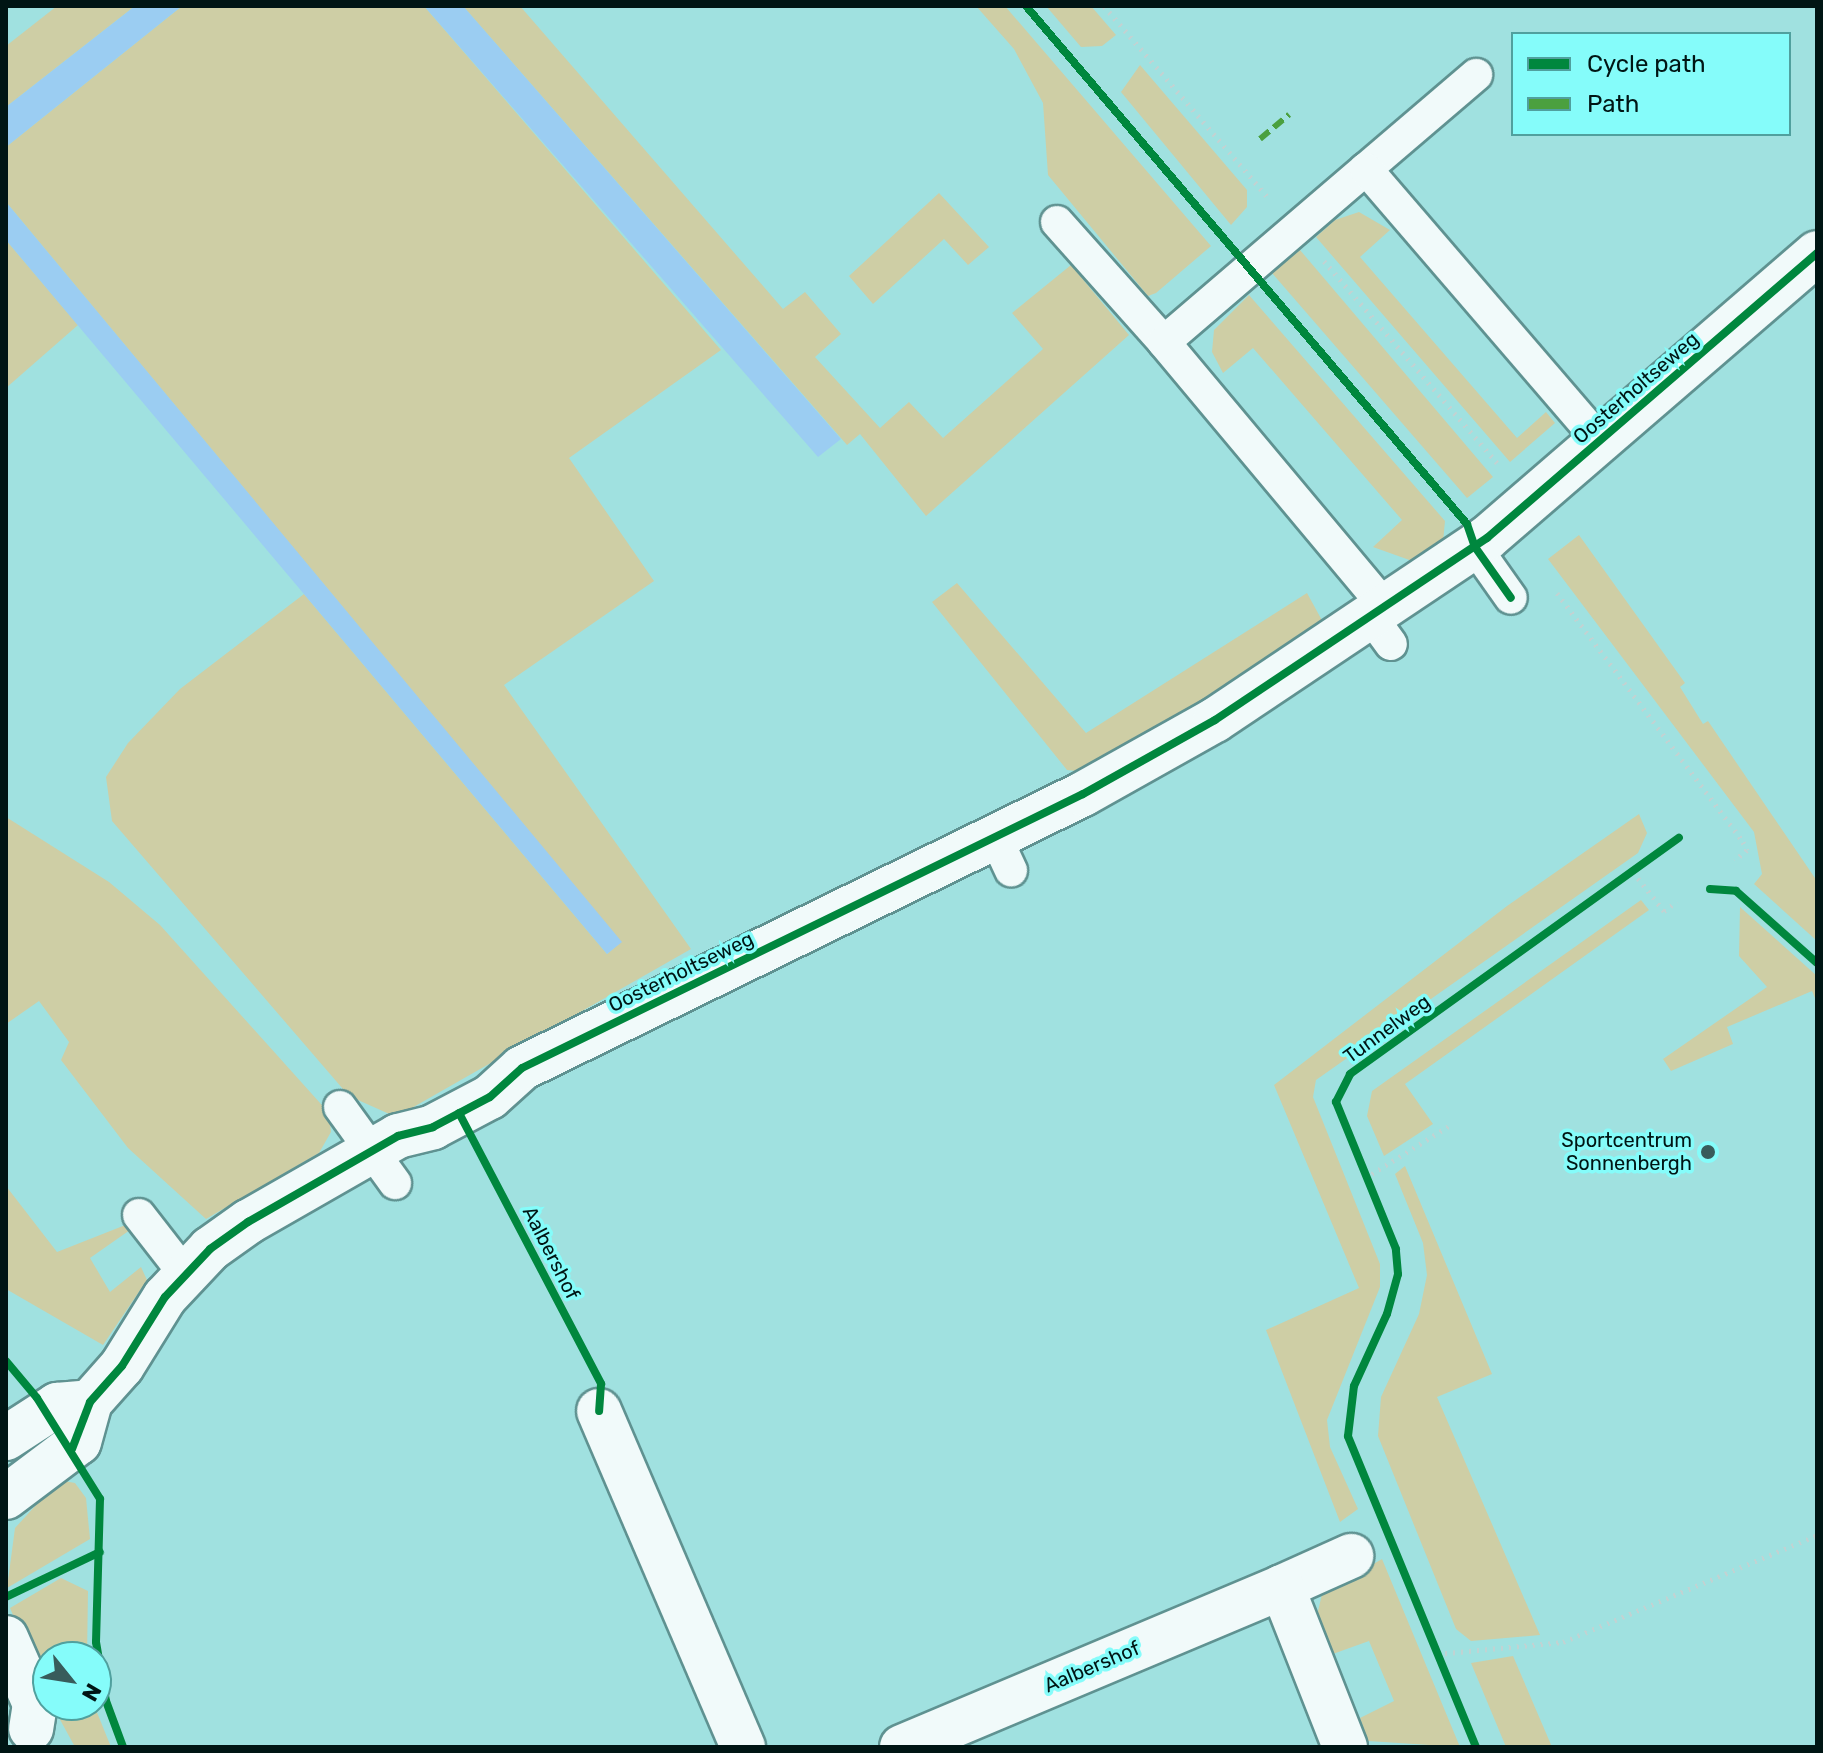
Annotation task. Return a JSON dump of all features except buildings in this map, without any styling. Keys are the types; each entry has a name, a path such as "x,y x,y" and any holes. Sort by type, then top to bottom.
{"street":[{"name":"Oosterholtseweg","path":"6,1497 79,1442 90,1402 185,1274 248,1222 384,1167 398,1136 433,1127 490,1097 522,1068 1003,853 1164,750 1383,624 1817,253"},
{"path":"6,1438 57,1405 90,1402"},
{"path":"599,1411 743,1747"},
{"name":"Aalbershof","path":"902,1747 1351,1556"},
{"path":"1282,1587 1345,1747"},
{"path":"6,1638 35,1704 26,1731"}],"lane":[{"path":"1164,342 1476,75"},
{"name":"Oosterholtseweg","path":"1366,169 1585,424"},
{"path":"1057,222 1164,342 1383,624"},
{"path":"1475,547 1511,598"},
{"path":"340,1107 384,1167"},
{"path":"139,1215 185,1274"}],"path":[{"path":"1104,6 1257,185"},
{"path":"1323,260 1502,468"},
{"path":"1547,580 1743,842 1747,850 1735,860"},
{"path":"1620,881 1646,862"},
{"path":"1633,872 1664,911 1677,902"},
{"path":"1365,1178 1449,1126"},
{"path":"1359,1165 1371,1192"},
{"path":"1437,1654 1563,1642 1817,1535"},
{"path":"1431,1640 1443,1667"}],"green space":[{"path":"57,6 135,6 6,107 6,46"},
{"path":"182,6 424,6 721,350 569,458 654,581 504,685 691,949 396,1117 349,1096 112,821 106,777 128,743 180,689 304,594 607,954 621,942 6,202 6,147"},
{"path":"463,6 520,6 783,309 805,292 841,334 815,357 880,428 909,402 943,438 1043,349 1012,313 1071,265 1129,335 926,516 860,434 847,445"},
{"path":"976,6 1005,6 1211,246 1156,293 1148,296 1048,175 1043,103 1014,49"},
{"path":"1046,6 1091,6 1116,35 1102,46 1081,47"},
{"path":"1140,65 1247,190 1247,207 1231,225 1121,92"},
{"path":"939,193 989,247 968,265 944,239 873,304 849,276"},
{"path":"1359,212 1390,230 1360,257 1517,438 1546,412 1555,423 1510,462 1316,237 1335,220"},
{"path":"6,240 78,325 6,388"},
{"path":"1300,250 1493,477 1467,498 1272,273"},
{"path":"1249,295 1445,521 1443,542 1415,562 1373,547 1402,520 1253,348 1223,373 1212,352 1214,330"},
{"path":"1579,535 1685,683 1680,687 1703,724 1708,721 1817,881 1817,941 1754,884 1762,874 1754,832 1548,559"},
{"path":"957,583 1086,733 1307,593 1324,624 1220,692 1076,771 1067,770 932,602"},
{"path":"1639,814 1647,833 1638,853 1316,1080 1313,1097 1380,1264 1380,1287 1327,1420 1330,1447 1358,1509 1340,1522 1266,1330 1359,1288 1274,1085 1507,906"},
{"path":"6,817 109,882 160,925 329,1113 331,1132 319,1153 206,1219 128,1148 61,1060 69,1042 39,1001 6,1024"},
{"path":"1641,900 1649,910 1405,1084 1433,1124 1384,1156 1367,1116 1372,1091"},
{"path":"1740,907 1817,976 1817,1003 1812,991 1727,1027 1733,1044 1671,1071 1663,1059 1767,987 1739,956"},
{"path":"1405,1166 1492,1374 1437,1397 1540,1635 1471,1641 1456,1629 1378,1436 1381,1397 1419,1314 1427,1275 1423,1243 1395,1174"},
{"path":"6,1186 57,1252 128,1224 130,1230 90,1258 110,1292 141,1267 147,1280 103,1345 6,1289"},
{"path":"59,1480 75,1483 86,1498 90,1539 7,1588 15,1528"},
{"path":"1382,1559 1460,1747 1368,1741 1360,1718 1394,1701 1369,1641 1330,1655 1315,1624 1322,1594"},
{"path":"61,1578 88,1591 87,1641 32,1641 32,1660 10,1608"},
{"path":"1513,1656 1552,1747 1506,1747 1471,1663"},
{"path":"61,1721 100,1721 111,1747 75,1747"}],"water":[{"path":"135,6 182,6 6,147 6,107"},
{"path":"424,6 463,6 841,439 818,457"},
{"path":"6,202 622,942 607,954 6,240"}],"marked path":[{"path":"1260,139 1289,115"}],"cycle path":[{"path":"1026,6 1467,524 1475,547 1511,598"},
{"path":"72,1449 90,1402 122,1366 165,1297 210,1249 248,1222 398,1136 433,1127 490,1097 522,1068 1083,794 1215,720 1487,538 1817,253"},
{"name":"Tunnelweg","path":"1476,1747 1348,1436 1354,1386 1387,1314 1398,1274 1396,1249 1336,1102 1350,1074 1679,838"},
{"path":"1710,889 1736,891 1817,963"},
{"path":"459,1113 601,1384 599,1411"},
{"path":"6,1361 37,1398 100,1499 96,1642 106,1701 123,1747"},
{"path":"6,1597 100,1552"}],"place":[{"name":"Sportcentrum Sonnenbergh","path":"1708,1152"}]}
